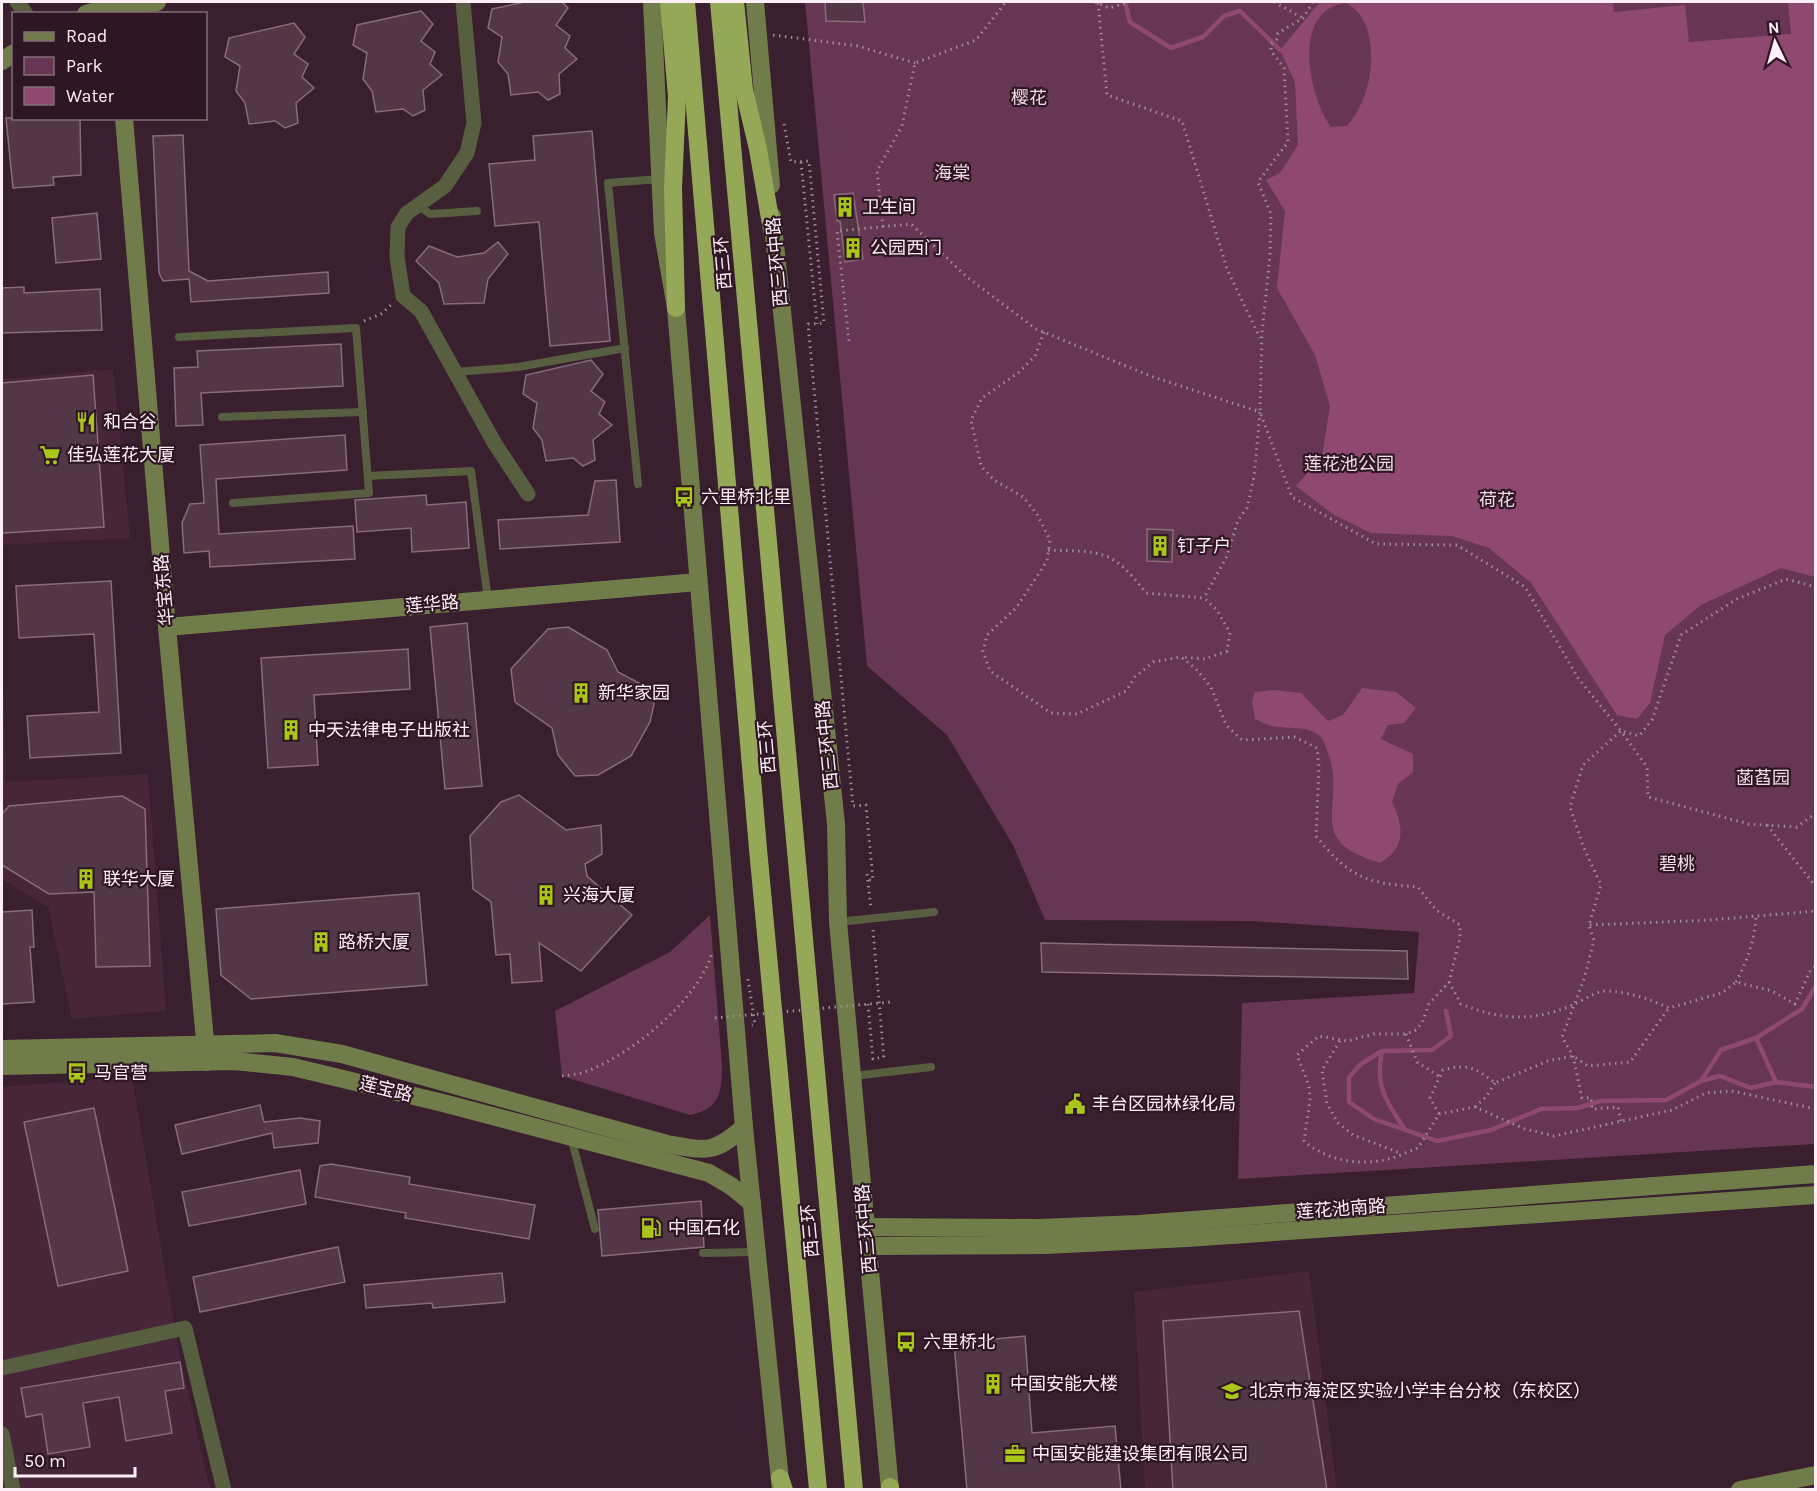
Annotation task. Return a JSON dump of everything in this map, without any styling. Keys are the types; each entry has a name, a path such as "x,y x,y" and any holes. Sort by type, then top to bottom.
{"highway":[{"path":"669,2 676,97 673,188 676,308"},
{"name":"西三环","path":"686,2 758,849 818,1490"},
{"name":"西三环","path":"719,2 854,1490"},
{"path":"735,2 744,90 758,148 772,230"}],"street":[{"path":"115,10 158,2"},
{"path":"463,2 474,123 470,143 467,153 445,186 407,213 398,227 397,257 402,296 420,311 495,444 528,494"},
{"path":"652,2 663,233 676,308 744,1127 782,1486"},
{"name":"西三环中路","path":"755,2 772,196 772,230 836,824 838,922 890,1489"},
{"name":"华宝东路","path":"124,120 206,1053"},
{"name":"莲华路","path":"167,627 698,582"},
{"name":"莲宝路","path":"2,1066 206,1053 275,1043 342,1054 656,1141 694,1149 723,1146 744,1127"},
{"name":"莲宝路","path":"2,1049 206,1053 234,1061 303,1070 709,1173 731,1186 752,1203"},
{"name":"莲花池南路","path":"865,1227 1027,1228 1139,1224 1815,1174"},
{"name":"莲花池南路","path":"867,1246 1035,1246 1186,1238 1815,1195"},
{"path":"2,1368 185,1328 224,1490"},
{"path":"2,1434 10,1489"},
{"path":"1740,1490 1815,1475"}],"lane":[{"path":"638,484 608,183 660,178"},
{"path":"418,205 430,214 477,211"},
{"path":"179,337 356,328 369,494 233,503"},
{"path":"456,372 518,367 625,348"},
{"path":"222,417 363,412"},
{"path":"368,476 471,471 488,600"},
{"path":"838,922 934,912"},
{"path":"853,1076 931,1067"},
{"path":"570,1136 595,1229"},
{"path":"703,1253 757,1252"}],"path":[{"path":"767,34 869,48 915,63 976,40 1006,2"},
{"path":"1096,2 1109,8 1130,2"},
{"path":"1096,2 1107,95 1182,121 1227,269 1262,340"},
{"path":"1274,2 1303,18"},
{"path":"1204,598 1227,556 1238,520 1247,508 1254,477 1271,214 1258,182 1288,142 1284,68 1271,51 1278,33 1303,18 1313,2"},
{"path":"884,227 877,171 902,126 915,63"},
{"path":"782,116 791,162 808,161 824,323 808,324 854,806 866,805 873,879 868,880"},
{"path":"801,162 817,324"},
{"path":"849,340 837,231 911,224 966,277 1044,332 1153,377 1260,412"},
{"path":"356,328 366,319 381,314 402,296"},
{"path":"1044,332 1035,356 1018,373 982,398 971,420 981,466 994,480 1023,497 1038,514 1050,540 1048,550 1047,561 1016,608 987,635 983,651 990,671 1051,713 1077,714 1126,691 1135,677 1153,662 1181,657 1205,658 1227,651 1230,633 1217,610 1204,598 1146,593 1126,568 1112,557 1090,551 1048,550"},
{"path":"1260,412 1292,497 1376,544 1457,545 1525,587 1578,678 1647,767 1648,797 1749,825 1797,826 1815,813"},
{"path":"1621,731 1640,736 1653,720 1681,635 1737,599 1786,579 1815,587"},
{"path":"1181,657 1196,669 1211,687 1226,725 1242,740 1295,737 1317,748 1319,767 1316,836 1329,852 1359,877 1418,887 1436,910 1460,925 1460,938 1449,981 1429,1004 1422,1023 1416,1030 1406,1034 1374,1034 1340,1041 1318,1036 1297,1055 1309,1086 1310,1100 1304,1141 1316,1152 1335,1159 1360,1162 1395,1158 1400,1153 1418,1148 1439,1114 1474,1107 1486,1097 1495,1083 1548,1061 1573,1056 1588,1066 1630,1062 1669,1008 1722,993 1736,982 1747,960 1755,931 1756,916"},
{"path":"1621,731 1582,765 1570,807 1583,846 1601,885 1589,925 1593,940 1584,979 1562,1037 1573,1056 1582,1098 1591,1098 1592,1108 1618,1107 1621,1121"},
{"path":"1767,825 1815,887"},
{"path":"867,874 886,1072"},
{"path":"1589,925 1815,911"},
{"path":"562,1076 587,1072 612,1060 639,1041 696,988 708,966 714,947"},
{"path":"1736,982 1772,991 1795,1004 1811,969 1815,966"},
{"path":"1449,981 1461,1004 1487,1015 1516,1018 1573,1005 1605,991 1648,998 1669,1008"},
{"path":"715,1018 891,1002"},
{"path":"868,1004 873,1059 884,1057"},
{"path":"1406,1034 1417,1062 1440,1077"},
{"path":"1340,1041 1322,1070 1327,1104 1338,1123 1353,1135 1400,1153"},
{"path":"1439,1114 1430,1098 1443,1070 1458,1065 1472,1066 1495,1083"},
{"path":"1474,1107 1515,1125 1554,1136 1672,1110 1706,1093 1715,1092 1732,1091 1815,1108"}],"shaded area":[{"name":"佳弘莲花大厦","path":"113,369 130,538 2,545 2,379"},
{"path":"2,623 6,782 148,774 166,1011 72,1019 48,907 2,879"},
{"path":"132,1077 178,1347 210,1489 2,1490 2,1087"},
{"name":"北京市海淀区实验小学丰台分校（东校区）","path":"1309,1271 1337,1489 1145,1489 1134,1292"}],"green space":[{"name":"莲花池公园","path":"805,2 1815,2 1815,1144 1238,1179 1242,1003 1414,993 1419,932 1250,921 1045,920 1013,845 947,735 867,666"},
{"path":"710,915 722,1065 720,1091 713,1104 690,1115 562,1076 555,1011 670,952"}],"water":[{"path":"1320,2 1613,2 1614,12 1685,5 1689,42 1791,34 1788,2 1815,2 1815,577 1781,568 1701,605 1665,635 1650,703 1637,719 1617,715 1531,583 1489,548 1452,536 1371,533 1334,515 1296,486 1322,456 1330,406 1315,355 1277,288 1285,211 1266,180 1280,173 1298,145 1295,82 1280,50","holes":["1346,3 1357,11 1369,35 1371,50 1369,80 1360,106 1349,124 1331,127 1323,113 1311,76 1309,56 1311,37 1317,21 1329,9"]},
{"path":"1362,688 1396,692 1416,708 1404,723 1388,725 1381,739 1413,754 1413,772 1398,784 1392,802 1399,820 1398,843 1395,851 1380,863 1356,854 1341,843 1334,832 1333,772 1321,737 1310,730 1272,726 1255,719 1252,701 1255,692 1274,690 1301,693 1328,721 1343,715"}],"building":[{"path":"525,2 562,2 568,8 556,25 570,36 565,48 577,59 559,74 560,94 548,100 538,92 511,95 508,74 498,62 502,37 488,28 492,9"},
{"path":"825,2 863,2 865,22 826,21"},
{"path":"421,11 433,24 421,41 435,52 430,64 442,75 423,90 425,110 413,116 403,109 376,112 372,91 363,79 367,53 353,45 357,25"},
{"path":"294,23 305,37 294,54 308,64 302,77 314,88 296,103 298,123 285,128 275,121 249,124 245,103 236,91 240,66 225,57 229,38"},
{"path":"6,118 12,118 12,120 80,120 81,175 53,177 54,185 13,188"},
{"path":"592,131 610,341 550,346 539,222 495,226 489,164 535,160 533,136"},
{"path":"183,135 189,271 208,281 328,272 329,293 191,302 189,279 163,281 159,273 153,136"},
{"path":"853,193 863,259 845,262 834,195"},
{"path":"97,213 101,259 56,263 52,218"},
{"path":"498,242 508,254 488,279 484,303 444,304 439,283 416,261 429,246 457,257 484,253"},
{"path":"24,287 24,293 100,289 102,330 2,333 2,288"},
{"path":"341,344 343,386 201,393 203,425 176,426 174,368 198,367 197,351"},
{"path":"591,360 603,374 591,391 605,402 599,414 612,425 593,440 595,460 583,466 573,458 546,461 542,440 533,428 537,403 523,394 526,375"},
{"name":"佳弘莲花大厦","path":"93,375 104,527 2,533 2,383"},
{"path":"345,435 347,470 216,479 219,534 353,526 355,559 210,567 209,551 184,553 182,523 190,504 204,503 200,445"},
{"path":"616,480 620,542 500,549 498,520 588,515 595,481"},
{"path":"426,495 427,505 466,502 469,548 412,552 411,528 357,532 355,500"},
{"name":"钉子户","path":"1147,529 1173,530 1172,562 1147,561"},
{"path":"111,581 121,753 30,758 27,716 99,712 94,634 19,638 16,586"},
{"path":"467,623 482,786 445,789 430,627"},
{"name":"新华家园","path":"568,627 607,650 618,672 641,684 654,704 650,722 631,756 598,775 575,776 558,755 552,728 515,702 511,669 548,629"},
{"name":"中天法律电子出版社","path":"408,649 410,689 314,695 318,765 268,768 261,658"},
{"name":"兴海大厦","path":"519,795 566,830 601,825 602,854 585,864 587,876 632,915 581,971 539,943 542,981 512,983 510,954 496,955 491,902 473,889 470,836 501,802"},
{"name":"联华大厦","path":"122,796 145,809 150,966 96,967 94,892 49,894 2,865 2,814 9,806"},
{"name":"路桥大厦","path":"419,893 427,985 251,999 221,975 216,909"},
{"path":"32,910 34,947 30,947 34,1002 2,1004 2,912"},
{"path":"1041,943 1407,951 1408,979 1042,972"},
{"path":"260,1105 264,1122 300,1118 320,1121 318,1143 274,1148 272,1133 182,1154 175,1125"},
{"path":"94,1108 128,1271 58,1286 24,1122"},
{"path":"331,1164 410,1177 409,1184 535,1205 529,1239 405,1218 406,1213 315,1197 320,1166"},
{"path":"300,1170 306,1204 189,1226 182,1192"},
{"name":"中国石化","path":"701,1201 704,1247 602,1256 598,1210"},
{"path":"338,1247 345,1282 200,1312 193,1277"},
{"path":"502,1273 505,1302 433,1308 432,1303 366,1308 364,1285"},
{"name":"北京市海淀区实验小学丰台分校（东校区）","path":"1299,1311 1327,1490 1173,1490 1163,1321"},
{"name":"中国安能大楼","path":"1025,1336 1032,1433 1115,1426 1121,1490 967,1490 954,1343"},
{"path":"180,1362 184,1388 165,1391 172,1433 126,1441 119,1397 83,1403 90,1447 48,1454 42,1414 26,1417 21,1388"}],"waterway":[{"path":"1125,2 1130,22 1171,48 1203,37 1224,16 1240,11 1280,50"},
{"path":"1776,1082 1756,1038 1802,1009 1816,986"},
{"path":"1446,1011 1451,1036 1432,1050 1382,1051 1361,1064 1349,1077 1349,1102 1374,1119 1437,1141 1491,1130 1541,1109 1577,1108 1601,1101 1666,1100 1701,1081 1721,1050 1756,1038"},
{"path":"1382,1051 1380,1074 1383,1092 1404,1128"},
{"path":"1701,1081 1720,1076 1751,1088 1776,1082 1816,1087"}],"place":[{"name":"卫生间","path":"845,207"},
{"name":"公园西门","path":"853,248"},
{"name":"和合谷","path":"86,422"},
{"name":"佳弘莲花大厦","path":"50,455"},
{"name":"六里桥北里","path":"684,497"},
{"name":"钉子户","path":"1160,546"},
{"name":"新华家园","path":"581,693"},
{"name":"中天法律电子出版社","path":"291,730"},
{"name":"联华大厦","path":"86,879"},
{"name":"兴海大厦","path":"546,895"},
{"name":"路桥大厦","path":"321,942"},
{"name":"马官营","path":"77,1073"},
{"name":"丰台区园林绿化局","path":"1075,1104"},
{"name":"中国石化","path":"651,1228"},
{"name":"六里桥北","path":"906,1342"},
{"name":"中国安能大楼","path":"993,1384"},
{"name":"北京市海淀区实验小学丰台分校（东校区）","path":"1232,1391"},
{"name":"中国安能建设集团有限公司","path":"1015,1454"}],"park label":[{"name":"樱花","path":"1029,98"},
{"name":"海棠","path":"952,173"},
{"name":"荷花","path":"1497,500"},
{"name":"菡萏园","path":"1763,778"},
{"name":"碧桃","path":"1677,864"}]}
